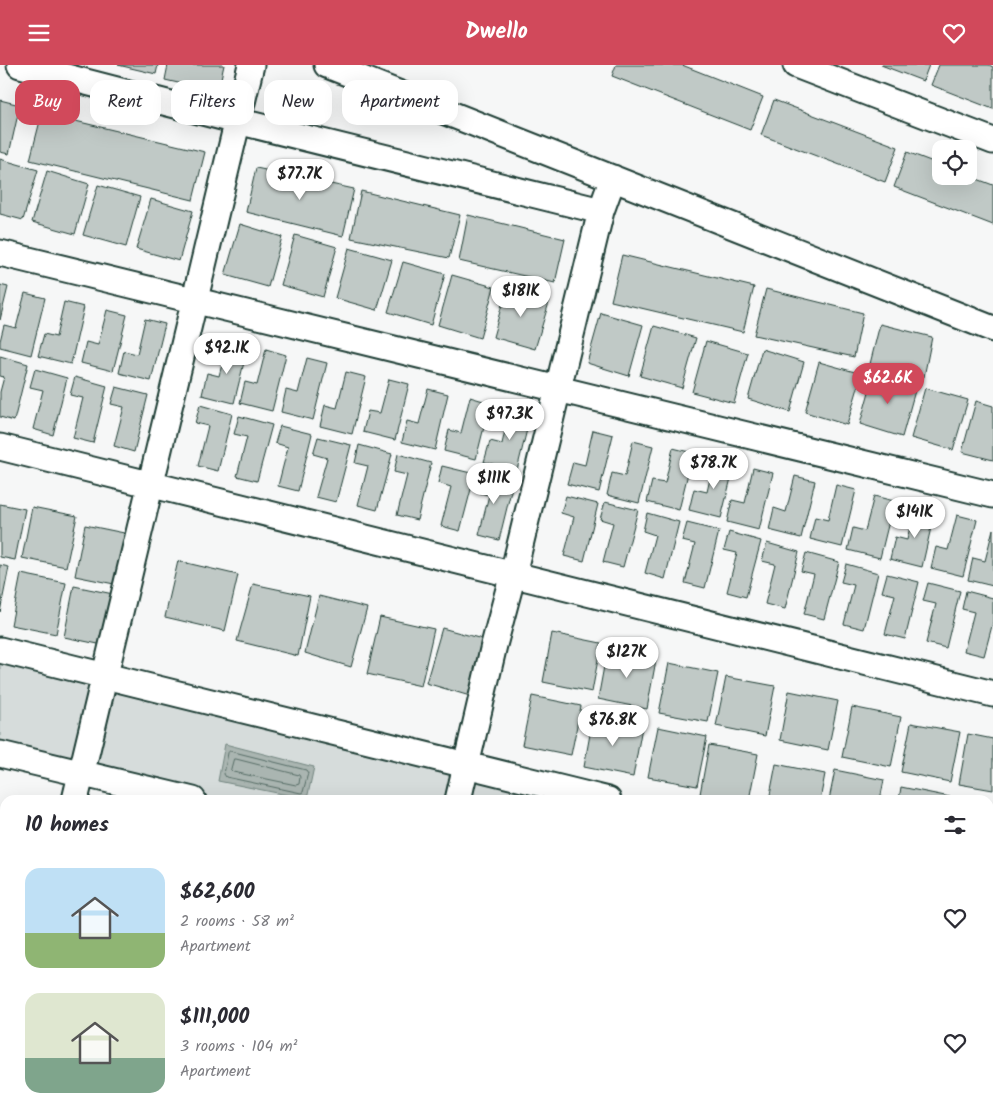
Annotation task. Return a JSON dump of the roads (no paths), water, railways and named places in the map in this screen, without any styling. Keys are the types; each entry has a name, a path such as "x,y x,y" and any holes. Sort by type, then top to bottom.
{"street":[{"path":"20,65 171,104"},
{"path":"247,80 251,65"},
{"path":"327,65 993,329"},
{"path":"796,65 993,141"},
{"path":"76,795 236,125"},
{"path":"253,125 601,211"},
{"path":"459,795 494,645 601,211 612,178"},
{"path":"0,253 993,495"},
{"path":"0,447 993,694"},
{"path":"0,650 588,795"},
{"path":"0,754 172,795"}],"water":[{"path":"225,744 314,767 308,795 287,795 218,781"}]}
